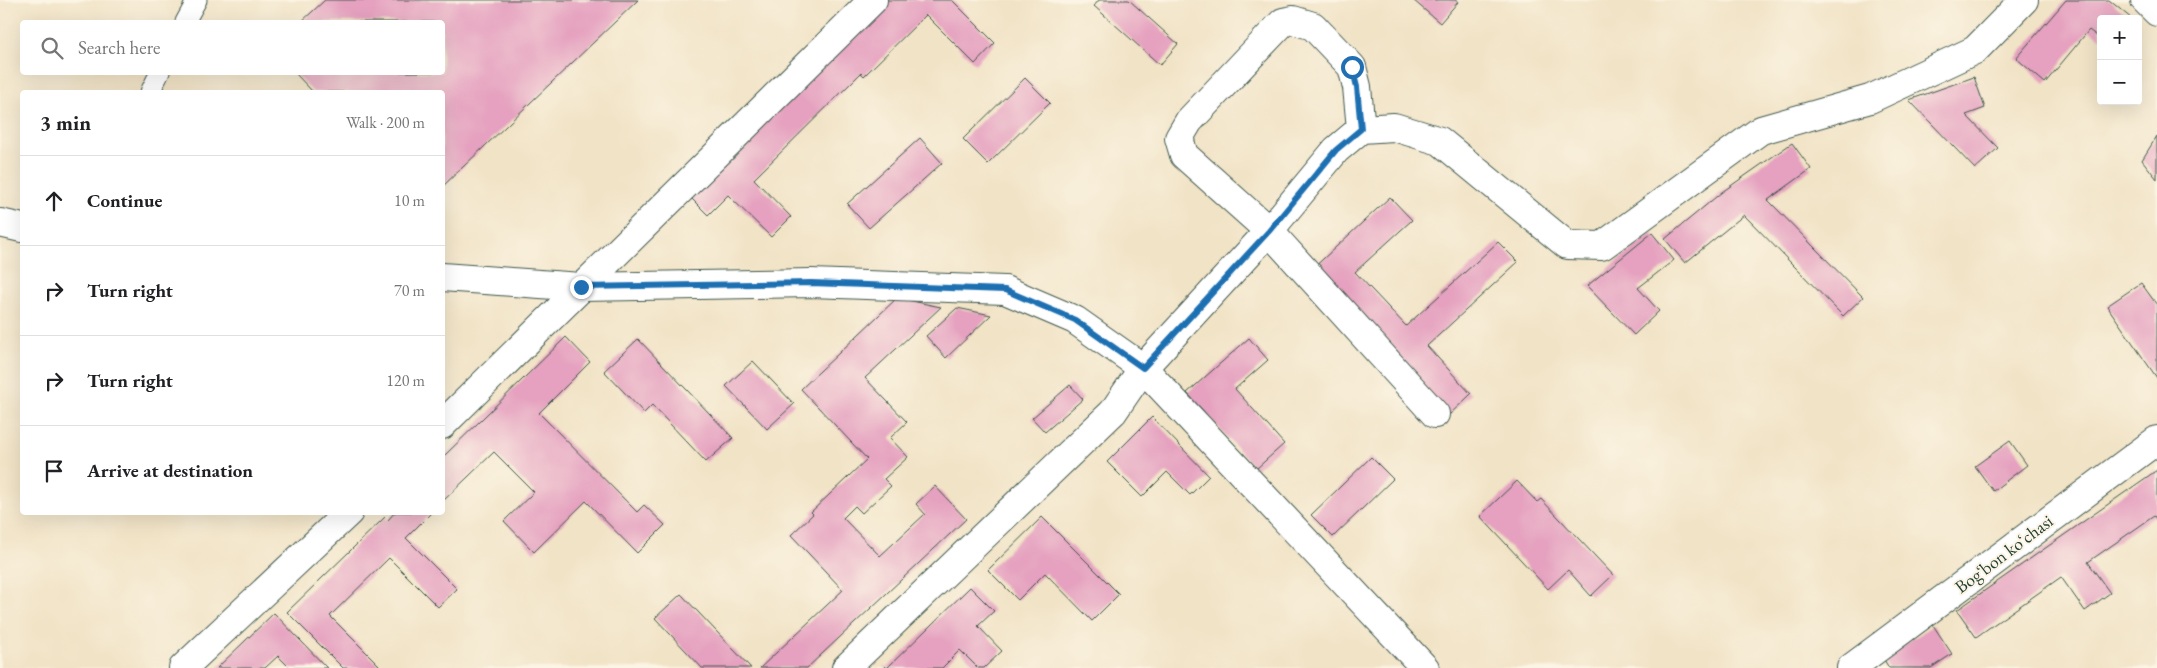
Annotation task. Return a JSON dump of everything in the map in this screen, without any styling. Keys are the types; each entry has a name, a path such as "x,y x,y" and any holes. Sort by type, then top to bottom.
{"street":[{"path":"445,421 873,0"},
{"path":"846,668 1113,412 1143,368 1269,231 1336,150 1361,129 1394,127 1440,141 1567,245 1602,246 1761,130 1870,99 1975,50 2024,0"},
{"path":"2145,0 2157,12"},
{"path":"1361,129 1357,87 1352,67 1313,26 1292,20 1284,22 1189,121 1179,138 1184,155 1269,231 1435,414"},
{"path":"0,223 20,228"},
{"path":"445,278 581,287 811,283 1005,290 1075,320 1143,368 1425,668"},
{"name":"Bogʻbon koʻchasi","path":"1850,668 2157,440"},
{"path":"183,668 346,515"}],"lane":[{"path":"186,20 197,0"},
{"path":"151,90 158,75"}],"building":[{"path":"325,0 638,0 445,184 445,90 311,90 297,75 445,75 445,20 303,20"},
{"path":"884,0 952,0 995,43 975,64 926,15 864,76 861,73 754,179 791,217 771,237 728,195 708,215 688,195"},
{"path":"1099,0 1129,0 1178,44 1160,65 1094,6"},
{"path":"1413,0 1455,0 1458,2 1440,23"},
{"path":"2066,0 2109,0 2127,15 2097,15 2097,36 2089,30 2045,83 2016,58"},
{"path":"1974,77 1985,108 1966,115 1998,148 1975,169 1909,100"},
{"path":"1025,78 1050,103 988,164 963,139"},
{"path":"2157,136 2157,179 2142,160"},
{"path":"920,138 942,163 869,228 847,204"},
{"path":"1792,143 1811,169 1768,200 1863,297 1843,316 1744,215 1685,263 1665,239 1722,192"},
{"path":"1390,197 1412,220 1355,272 1406,326 1498,242 1518,262 1427,346 1471,394 1447,417 1310,271"},
{"path":"1652,233 1674,260 1638,288 1659,311 1634,335 1587,286"},
{"path":"2141,283 2157,305 2157,378 2107,306"},
{"path":"897,298 941,307 865,378 907,422 890,438 908,457 884,479 891,486 862,513 855,506 843,518 880,556 925,514 916,504 935,486 966,519 807,668 760,668 843,590 791,535 813,514 811,512 867,459 801,389"},
{"path":"957,308 991,315 946,358 926,336"},
{"path":"566,337 590,362 539,413 637,512 644,505 665,525 637,553 586,501 534,552 504,521 534,492 494,452 445,499 445,455"},
{"path":"1249,338 1268,360 1235,389 1284,444 1256,469 1187,393"},
{"path":"638,339 733,438 706,462 652,405 644,413 604,371"},
{"path":"753,361 794,404 767,429 726,386"},
{"path":"1070,385 1083,399 1045,432 1032,418"},
{"path":"1152,417 1209,476 1190,495 1167,472 1142,497 1107,462"},
{"path":"2010,441 2027,465 1993,491 1975,466"},
{"path":"1371,457 1393,479 1333,537 1311,515"},
{"path":"2157,470 2157,520 2154,516 2088,562 2110,593 2085,611 2061,577 1976,637 1957,610"},
{"path":"1517,481 1537,502 1541,499 1613,575 1591,596 1568,570 1548,589 1480,516"},
{"path":"392,515 429,515 406,538 457,589 438,607 389,558 330,616 379,665 376,668 343,668 287,612 385,517 388,520"},
{"path":"1042,517 1119,594 1092,621 1045,573 1018,600 988,570"},
{"path":"970,587 994,611 978,626 1002,651 984,668 978,668 960,650 942,668 887,668"},
{"path":"681,594 751,668 702,668 655,618"},
{"path":"274,613 327,668 290,668 278,656 265,668 217,668"},
{"path":"1933,625 1952,654 1931,668 1889,668 1883,658"}],"route":[{"path":"581,287 811,283 1005,290 1075,320 1143,368 1269,231 1336,150 1361,129 1357,87 1352,67"}]}
